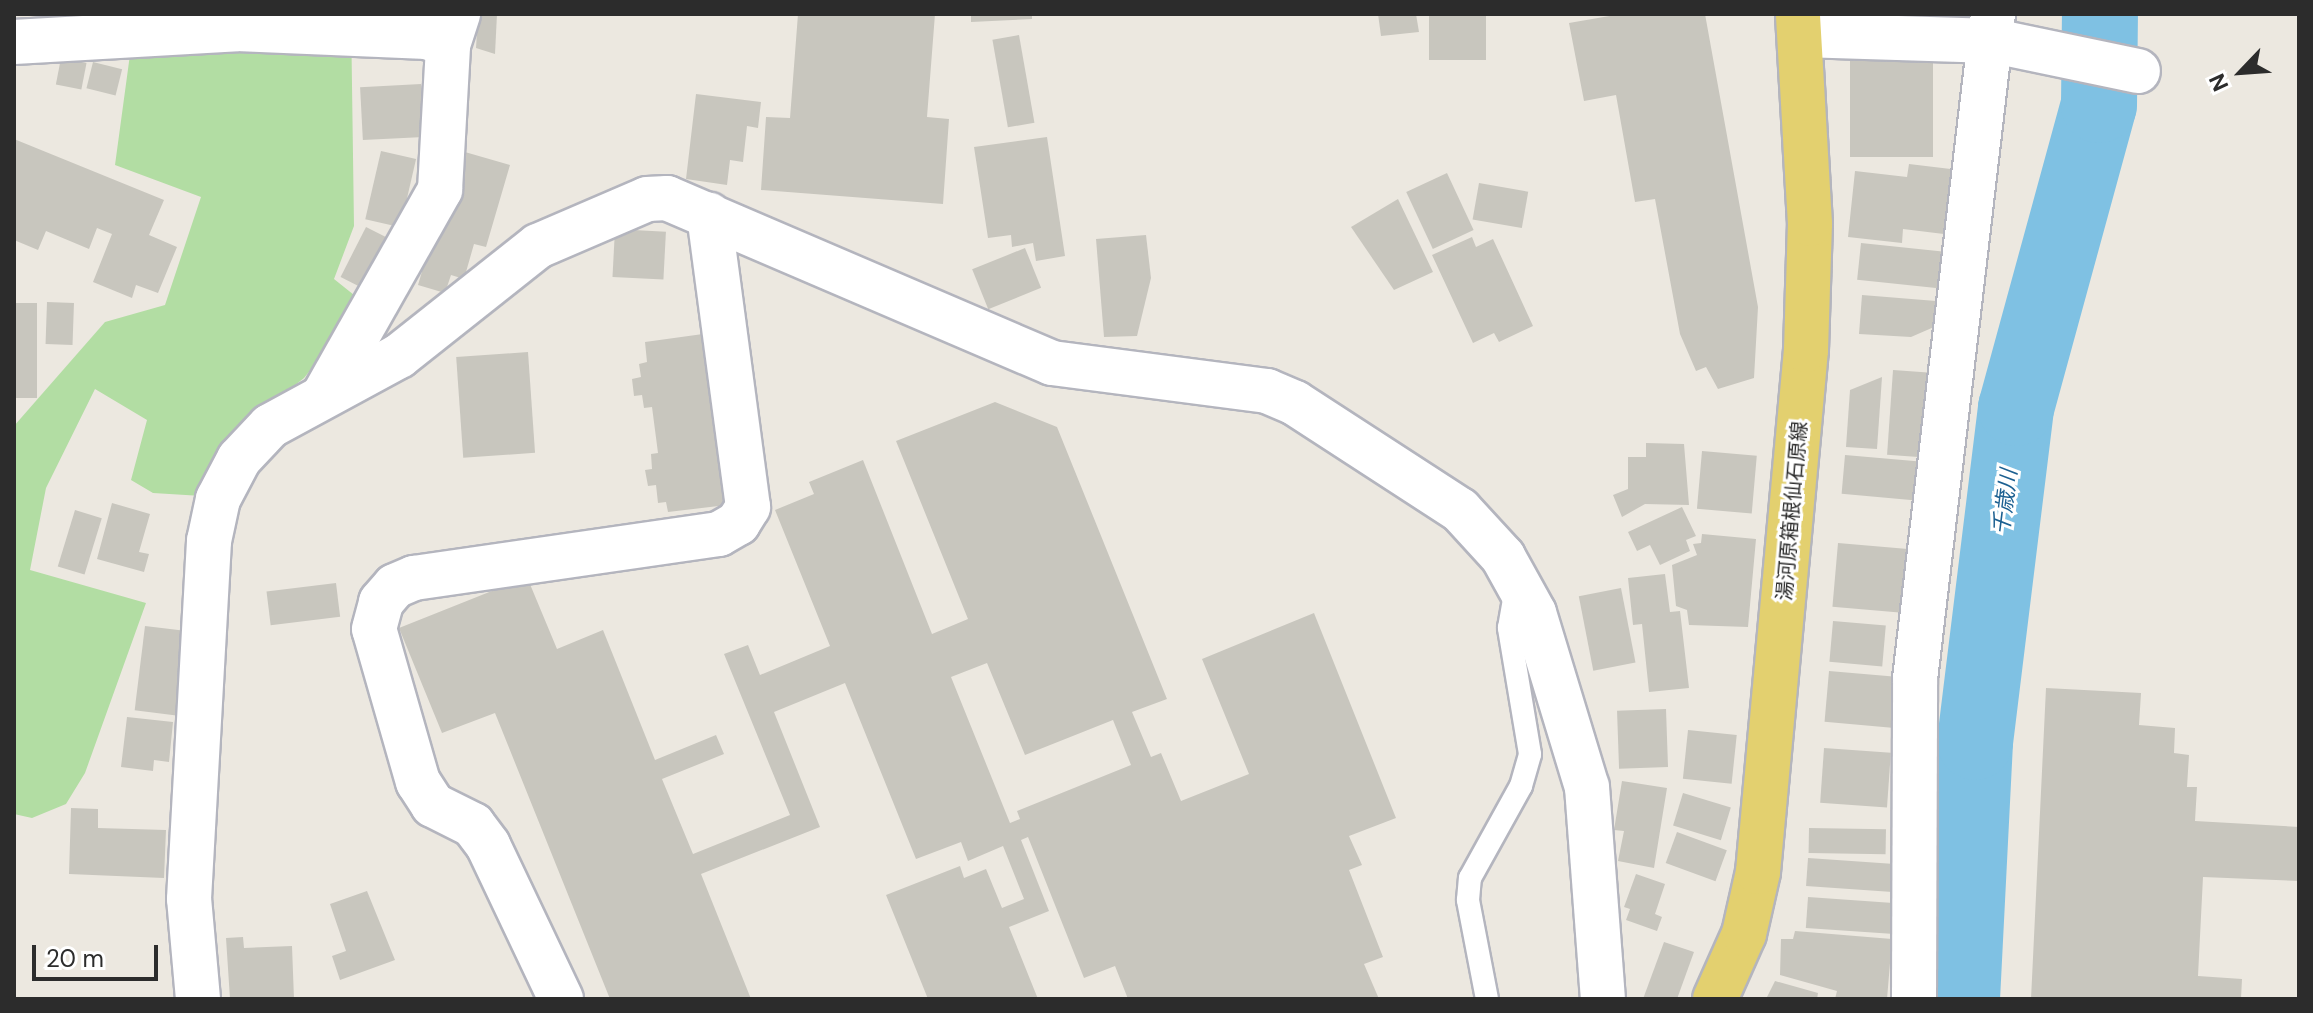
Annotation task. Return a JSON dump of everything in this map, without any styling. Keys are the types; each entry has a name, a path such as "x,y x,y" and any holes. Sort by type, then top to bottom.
{"main road":[{"name":"湯河原箱根仙石原線","path":"1715,999 1744,934 1758,872 1784,610 1806,350 1810,224 1800,24"}],"street":[{"path":"1800,24 2001,33 2138,71"},
{"path":"14,42 237,29 427,37 453,30 440,190 323,397"},
{"path":"1914,999 1915,679 2001,33"},
{"path":"198,999 189,899 209,541 218,499 239,459 270,426 399,356 538,246 626,203 667,198 1052,363 1267,391 1295,403 1460,510 1503,557 1534,613 1587,787 1603,999"},
{"path":"561,999 488,845 473,825 433,805 418,782 374,629 381,602 395,586 414,578 719,534 738,523 748,507 709,215"}],"lane":[{"path":"1487,999 1468,900 1470,878 1521,786 1530,754 1509,628 1517,582"}],"green space":[{"path":"75,14 351,14 354,226 334,279 364,303 304,378 257,415 202,496 153,493 131,480 147,420 95,389 46,488 30,570 146,603 85,773 66,804 32,818 14,814 14,426 105,322 165,305 201,197 115,165 134,25 77,29"}],"building":[{"path":"478,14 497,14 495,54 476,48"},
{"path":"798,14 935,14 927,117 949,119 943,204 761,190 766,117 790,118"},
{"path":"971,14 1032,14 1032,19 971,22"},
{"path":"1378,14 1416,14 1419,32 1381,36"},
{"path":"1429,14 1486,14 1486,60 1429,60"},
{"path":"1621,14 1705,14 1758,307 1754,378 1718,389 1706,367 1696,371 1680,334 1655,199 1635,202 1616,95 1584,101 1569,23"},
{"path":"1019,35 1034,123 1008,127 992,40"},
{"path":"1850,55 1933,55 1933,157 1850,157"},
{"path":"61,58 87,63 81,89 56,85"},
{"path":"93,62 122,69 116,95 86,88"},
{"path":"421,84 424,137 363,140 360,87"},
{"path":"696,94 761,102 758,128 747,126 743,162 730,160 727,185 686,179"},
{"path":"1047,137 1065,256 1036,261 1033,243 1012,247 1011,235 988,238 974,147"},
{"path":"14,139 164,200 149,235 177,247 158,293 136,285 132,298 93,282 112,234 97,228 89,249 46,231 38,250 14,240"},
{"path":"458,150 510,165 486,247 474,244 464,279 451,275 445,293 418,285"},
{"path":"381,151 416,159 400,227 365,219"},
{"path":"1909,164 1959,170 1952,235 1903,229 1902,243 1848,237 1855,171 1907,177"},
{"path":"1447,173 1474,230 1433,249 1406,192"},
{"path":"1479,183 1528,192 1522,228 1473,219"},
{"path":"1398,199 1433,272 1394,290 1351,227"},
{"path":"366,227 388,238 363,288 341,277"},
{"path":"615,229 666,232 663,280 612,277"},
{"path":"1146,235 1151,278 1137,336 1104,337 1096,239"},
{"path":"1472,237 1476,247 1493,239 1533,326 1499,342 1494,333 1473,343 1432,255"},
{"path":"1861,243 1950,252 1946,289 1857,280"},
{"path":"1025,248 1041,288 988,309 972,269"},
{"path":"1862,295 1936,301 1934,327 1911,337 1859,334"},
{"path":"47,302 74,303 73,345 46,344"},
{"path":"14,303 37,303 37,398 14,398"},
{"path":"703,334 727,505 668,512 666,502 658,503 656,485 648,486 645,470 652,469 651,454 658,453 652,407 644,408 642,395 634,396 632,379 641,377 639,364 647,362 645,342"},
{"path":"528,352 535,453 463,458 456,357"},
{"path":"1893,370 1935,373 1929,458 1887,455"},
{"path":"1882,377 1877,449 1846,447 1850,390"},
{"path":"995,402 1057,427 1167,699 1132,712 1151,757 1161,753 1181,801 1249,774 1202,659 1314,613 1396,818 1349,836 1362,865 1349,870 1383,957 1364,964 1379,999 1128,999 1115,966 1084,978 1028,837 1021,840 1049,911 1009,927 1038,999 928,999 886,895 960,866 964,878 986,869 1002,908 1024,899 1003,846 968,861 961,842 916,859 845,683 774,712 820,827 701,874 751,999 610,999 495,713 442,733 399,628 527,577 557,649 603,630 655,760 716,735 724,754 662,779 693,854 790,815 724,654 748,645 760,675 830,646 775,510 814,494 809,482 863,460 932,634 968,619 896,441","holes":["987,663 1025,755 1113,720 1131,765 1017,811 1020,819 1010,823 951,677"]},
{"path":"1646,443 1684,444 1689,505 1645,504 1622,517 1613,495 1628,489 1628,457 1646,457"},
{"path":"1702,451 1757,456 1752,514 1697,509"},
{"path":"1845,455 1920,462 1916,500 1842,494"},
{"path":"112,503 150,514 139,552 149,554 144,572 97,559"},
{"path":"1682,507 1696,536 1686,540 1690,551 1660,565 1650,545 1637,551 1628,532"},
{"path":"75,510 102,518 85,575 58,566"},
{"path":"1702,534 1756,539 1748,627 1689,625 1687,610 1676,606 1672,565 1697,555 1693,544 1701,543"},
{"path":"1838,543 1911,549 1905,613 1832,607"},
{"path":"1665,574 1670,612 1680,611 1689,688 1649,692 1642,624 1633,625 1628,578"},
{"path":"336,583 340,617 271,625 267,592"},
{"path":"1621,588 1636,663 1593,671 1579,596"},
{"path":"1833,621 1886,626 1882,666 1829,662"},
{"path":"145,626 187,631 176,715 135,710"},
{"path":"1829,671 1902,677 1897,728 1825,722"},
{"path":"2046,688 2141,693 2139,725 2175,728 2174,753 2189,755 2187,787 2197,787 2195,821 2299,827 2299,881 2203,877 2198,976 2242,979 2241,999 2031,999"},
{"path":"1666,709 1668,767 1619,769 1617,711"},
{"path":"127,717 173,722 169,762 154,760 153,771 121,767"},
{"path":"1688,730 1737,735 1732,784 1683,779"},
{"path":"1824,748 1891,753 1887,808 1820,803"},
{"path":"1622,781 1667,788 1654,868 1618,861 1624,831 1614,830"},
{"path":"1683,793 1731,808 1721,840 1673,826"},
{"path":"71,808 98,809 98,828 166,830 164,878 69,874"},
{"path":"1809,828 1886,829 1886,854 1809,853"},
{"path":"1677,832 1727,850 1716,881 1666,863"},
{"path":"1808,858 1902,865 1900,892 1806,886"},
{"path":"1636,874 1665,884 1655,914 1662,917 1657,931 1626,920 1630,909 1624,907"},
{"path":"367,891 395,960 340,980 332,956 346,951 330,904"},
{"path":"1808,897 1904,904 1902,935 1806,928"},
{"path":"1795,931 1892,939 1887,999 1835,999 1837,991 1780,975 1781,939 1793,939"},
{"path":"243,937 244,948 292,946 294,999 230,999 226,938"},
{"path":"1664,942 1694,952 1677,999 1643,999"},
{"path":"1775,981 1818,993 1817,999 1766,999"}],"waterway":[{"name":"千歳川","path":"1962,999 1975,742 2016,408 2099,105 2100,14"}]}
